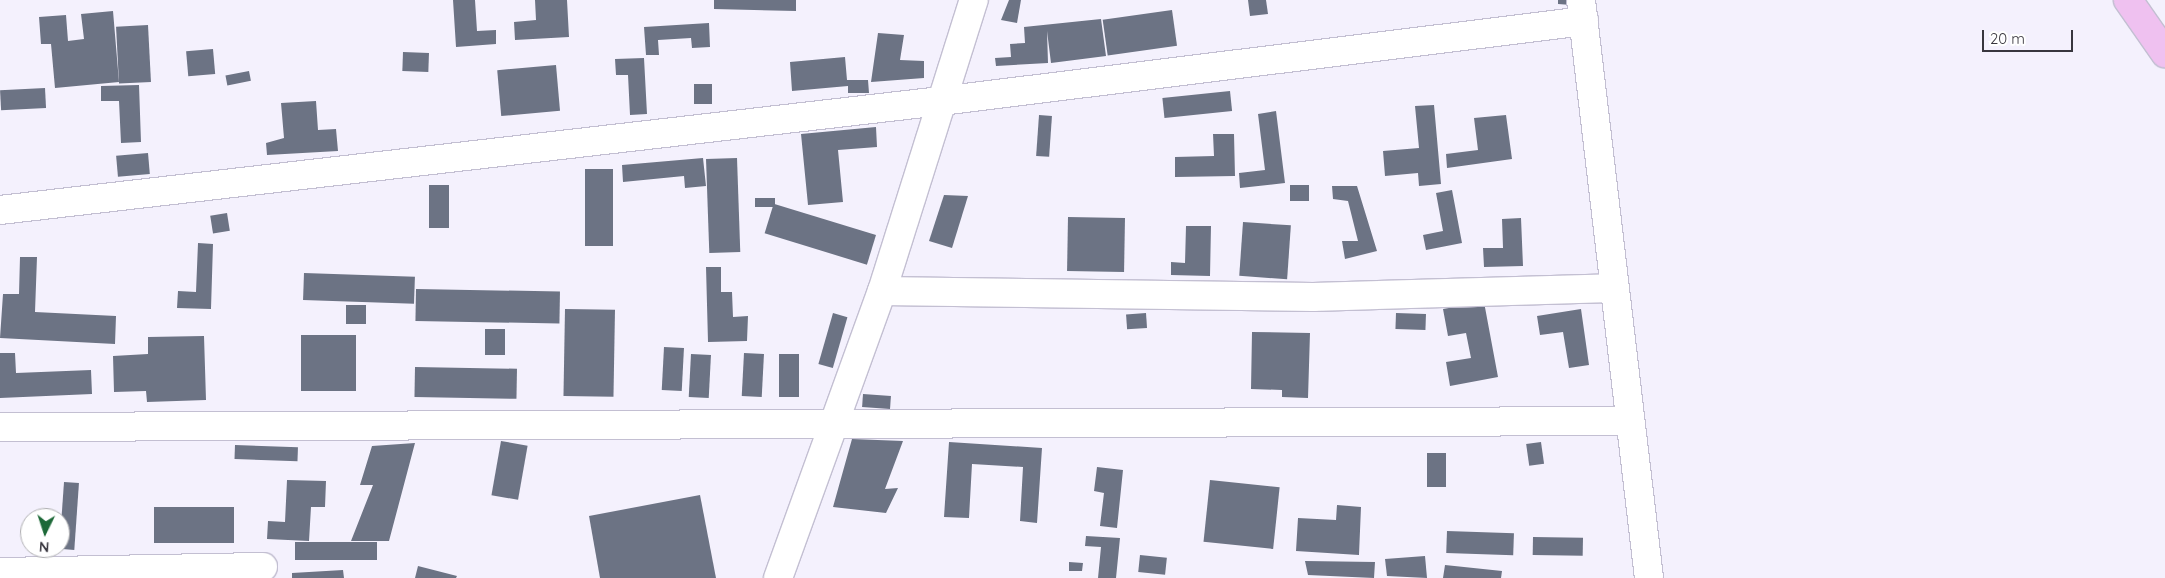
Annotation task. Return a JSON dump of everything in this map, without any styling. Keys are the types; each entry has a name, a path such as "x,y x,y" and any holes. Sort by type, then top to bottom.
{"main road":[{"path":"2128,0 2165,53"}],"street":[{"path":"778,578 836,423 882,291 974,0"},
{"path":"0,210 941,101 1583,10 1612,288 1649,578"},
{"path":"882,291 1314,297 1612,288"},
{"path":"0,427 1629,422"},
{"path":"0,572 263,567"}],"building":[{"path":"453,0 475,0 477,31 496,30 496,44 456,47"},
{"path":"535,0 567,0 569,37 515,40 514,22 536,20"},
{"path":"714,0 796,0 796,11 714,9"},
{"path":"1009,0 1021,0 1017,23 1001,20"},
{"path":"1248,0 1266,0 1268,14 1250,16"},
{"path":"1558,0 1572,0 1571,5 1558,4"},
{"path":"1172,10 1177,46 1108,55 1103,20"},
{"path":"113,11 119,82 55,88 51,44 41,44 39,17 66,15 68,41 84,39 81,14"},
{"path":"1101,19 1106,56 1051,63 1047,31 1048,63 996,66 995,58 1011,57 1010,44 1025,43 1024,27"},
{"path":"709,23 710,47 692,48 691,38 658,40 659,55 646,55 644,27"},
{"path":"148,25 151,82 119,84 116,27"},
{"path":"878,33 904,35 900,60 924,61 924,78 871,82"},
{"path":"213,49 215,74 188,76 186,51"},
{"path":"403,52 429,53 428,72 402,71"},
{"path":"845,57 847,80 868,80 869,93 848,93 848,86 792,91 790,62"},
{"path":"644,58 647,114 630,115 628,75 616,75 615,59"},
{"path":"556,65 560,111 501,116 497,70"},
{"path":"249,71 251,81 227,85 225,76"},
{"path":"694,84 712,84 712,104 694,104"},
{"path":"139,85 141,142 121,143 119,101 101,101 101,86"},
{"path":"45,88 46,108 1,110 0,90"},
{"path":"1230,91 1232,111 1164,118 1162,98"},
{"path":"316,101 318,130 336,129 338,151 267,155 266,143 284,138 281,103"},
{"path":"1434,105 1441,184 1419,186 1418,173 1385,176 1383,151 1419,148 1415,106"},
{"path":"1276,111 1285,183 1240,188 1239,173 1265,170 1258,114"},
{"path":"1039,115 1052,116 1049,157 1036,156"},
{"path":"1506,115 1512,159 1447,168 1446,154 1478,150 1474,118"},
{"path":"876,127 877,147 838,150 843,202 808,205 801,134"},
{"path":"1213,134 1234,134 1235,176 1175,177 1175,157 1214,156"},
{"path":"148,153 150,174 118,177 116,156"},
{"path":"703,158 706,186 685,188 684,176 623,182 622,165"},
{"path":"737,158 740,252 709,253 706,159"},
{"path":"585,169 613,169 613,246 585,246"},
{"path":"429,185 449,185 449,228 429,228"},
{"path":"1290,185 1309,185 1309,201 1290,201"},
{"path":"1332,186 1357,186 1377,251 1345,259 1342,241 1358,241 1348,201 1333,199"},
{"path":"1452,190 1462,243 1426,250 1423,235 1443,231 1436,193"},
{"path":"944,195 968,196 952,248 929,241"},
{"path":"755,198 775,198 775,207 755,207"},
{"path":"774,204 876,235 867,265 765,233"},
{"path":"227,213 230,231 213,233 210,216"},
{"path":"1068,217 1125,218 1124,272 1067,271"},
{"path":"1521,218 1523,266 1484,267 1483,248 1503,248 1502,219"},
{"path":"1243,222 1291,225 1287,279 1239,276"},
{"path":"1186,226 1211,226 1210,276 1171,275 1171,262 1185,263"},
{"path":"198,243 213,244 211,309 177,308 178,291 196,292"},
{"path":"20,257 37,257 35,312 116,316 115,344 0,338 3,294 19,294"},
{"path":"706,267 721,267 721,292 732,292 733,317 748,316 747,341 708,342"},
{"path":"304,273 415,277 414,304 303,300"},
{"path":"416,289 560,292 559,324 415,321"},
{"path":"1484,302 1498,377 1450,386 1446,362 1471,358 1466,333 1448,336 1443,309"},
{"path":"346,305 366,305 366,324 346,324"},
{"path":"565,309 615,310 613,397 563,396"},
{"path":"1581,309 1589,365 1569,368 1563,332 1540,335 1537,316"},
{"path":"833,313 847,317 833,368 818,364"},
{"path":"1146,313 1147,328 1127,329 1126,314"},
{"path":"1396,313 1426,314 1425,330 1395,329"},
{"path":"485,329 505,329 505,355 485,355"},
{"path":"1252,332 1310,333 1308,398 1282,397 1282,390 1251,389"},
{"path":"301,335 356,335 356,391 301,391"},
{"path":"204,336 206,400 147,402 146,391 114,392 113,356 148,354 148,337"},
{"path":"664,347 684,348 682,391 662,390"},
{"path":"0,353 15,353 16,373 91,370 92,394 0,398"},
{"path":"744,353 764,354 762,397 742,396"},
{"path":"691,354 711,355 709,398 689,397"},
{"path":"779,354 799,354 799,397 779,397"},
{"path":"415,367 517,369 516,399 414,397"},
{"path":"863,394 891,396 890,409 862,407"},
{"path":"852,439 903,441 885,489 898,488 886,513 833,507"},
{"path":"501,441 528,446 518,500 491,495"},
{"path":"949,442 1042,448 1037,523 1020,521 1023,467 972,464 969,518 944,517"},
{"path":"1541,442 1544,464 1529,466 1526,444"},
{"path":"415,443 389,541 351,541 373,485 360,485 372,446"},
{"path":"235,445 298,447 297,461 235,459"},
{"path":"1427,453 1446,453 1446,487 1427,487"},
{"path":"1097,467 1123,470 1117,528 1100,526 1104,493 1094,491"},
{"path":"287,480 326,481 325,507 311,507 309,541 267,539 268,521 285,522"},
{"path":"1210,480 1280,487 1273,549 1204,542"},
{"path":"64,482 79,483 74,550 70,550 70,508 62,508"},
{"path":"700,495 716,578 600,578 589,516"},
{"path":"1337,505 1361,507 1359,555 1296,551 1298,518 1336,520"},
{"path":"154,507 234,507 234,543 154,543"},
{"path":"1447,531 1514,533 1513,555 1446,553"},
{"path":"1086,536 1120,538 1116,578 1098,578 1101,547 1085,546"},
{"path":"1533,537 1583,538 1583,556 1533,555"},
{"path":"295,542 377,542 377,560 295,560"},
{"path":"1140,555 1167,558 1165,575 1138,572"},
{"path":"1425,556 1427,578 1387,576 1385,559"},
{"path":"1305,561 1375,562 1374,578 1308,575"},
{"path":"1069,562 1083,563 1082,571 1069,571"},
{"path":"1445,565 1502,571 1501,578 1443,578"},
{"path":"418,566 457,576 456,578 415,578"},
{"path":"343,570 344,578 292,578 292,573"}]}
